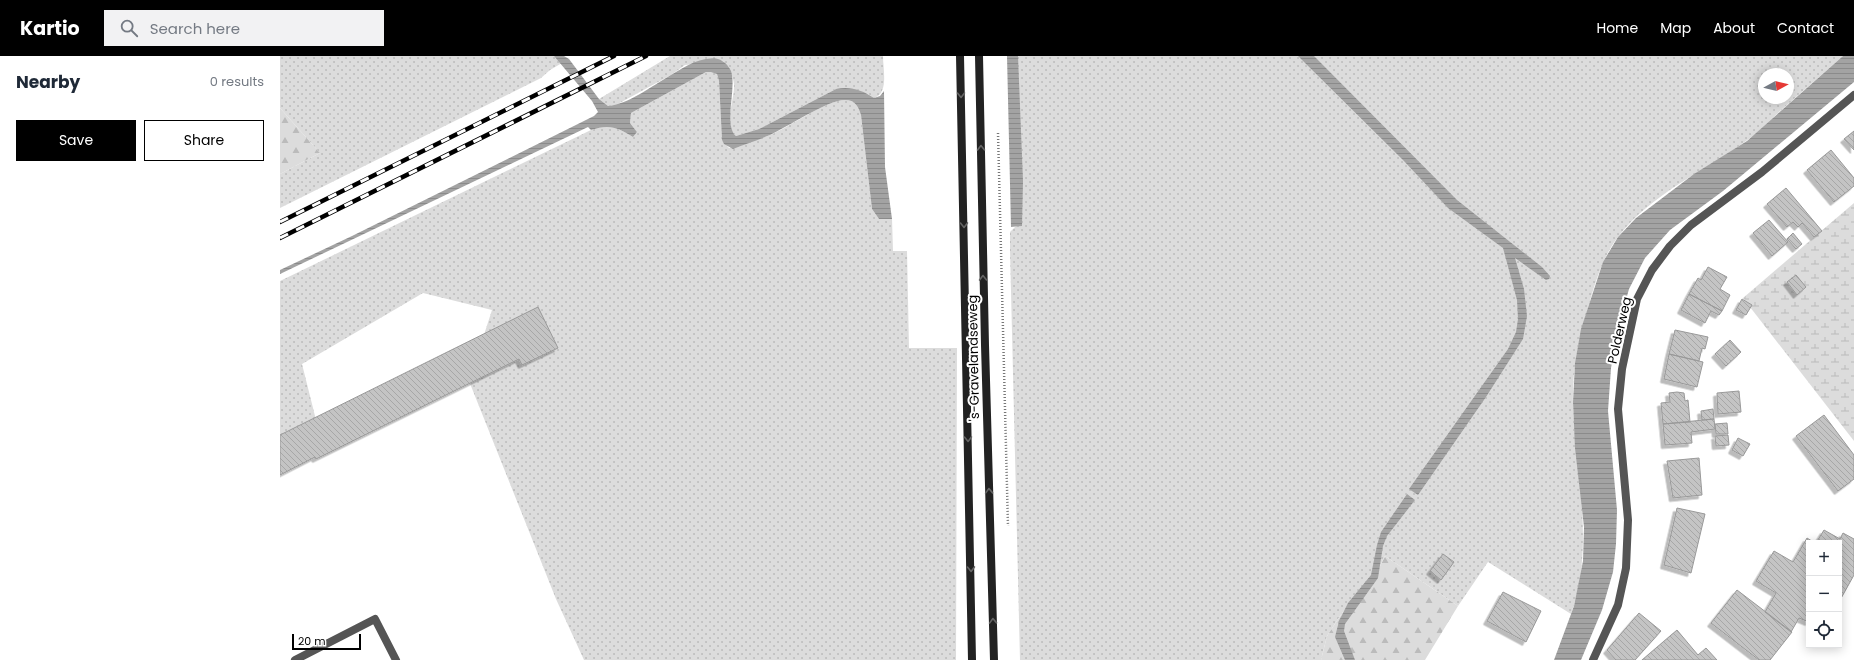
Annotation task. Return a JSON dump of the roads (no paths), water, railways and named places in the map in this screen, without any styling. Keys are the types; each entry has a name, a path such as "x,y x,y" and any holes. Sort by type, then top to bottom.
{"main road":[{"name":"'s-Gravelandseweg","path":"960,56 972,660"},
{"name":"'s-Gravelandseweg","path":"979,56 984,337 994,660"}],"street":[{"name":"Polderweg","path":"1593,660 1618,605 1626,568 1628,520 1618,409 1622,369 1637,299 1652,270 1670,246 1692,225 1762,172 1854,95"},
{"path":"295,660 375,619 396,660"}],"railway":[{"path":"280,222 614,56"},
{"path":"280,238 646,56"}]}
